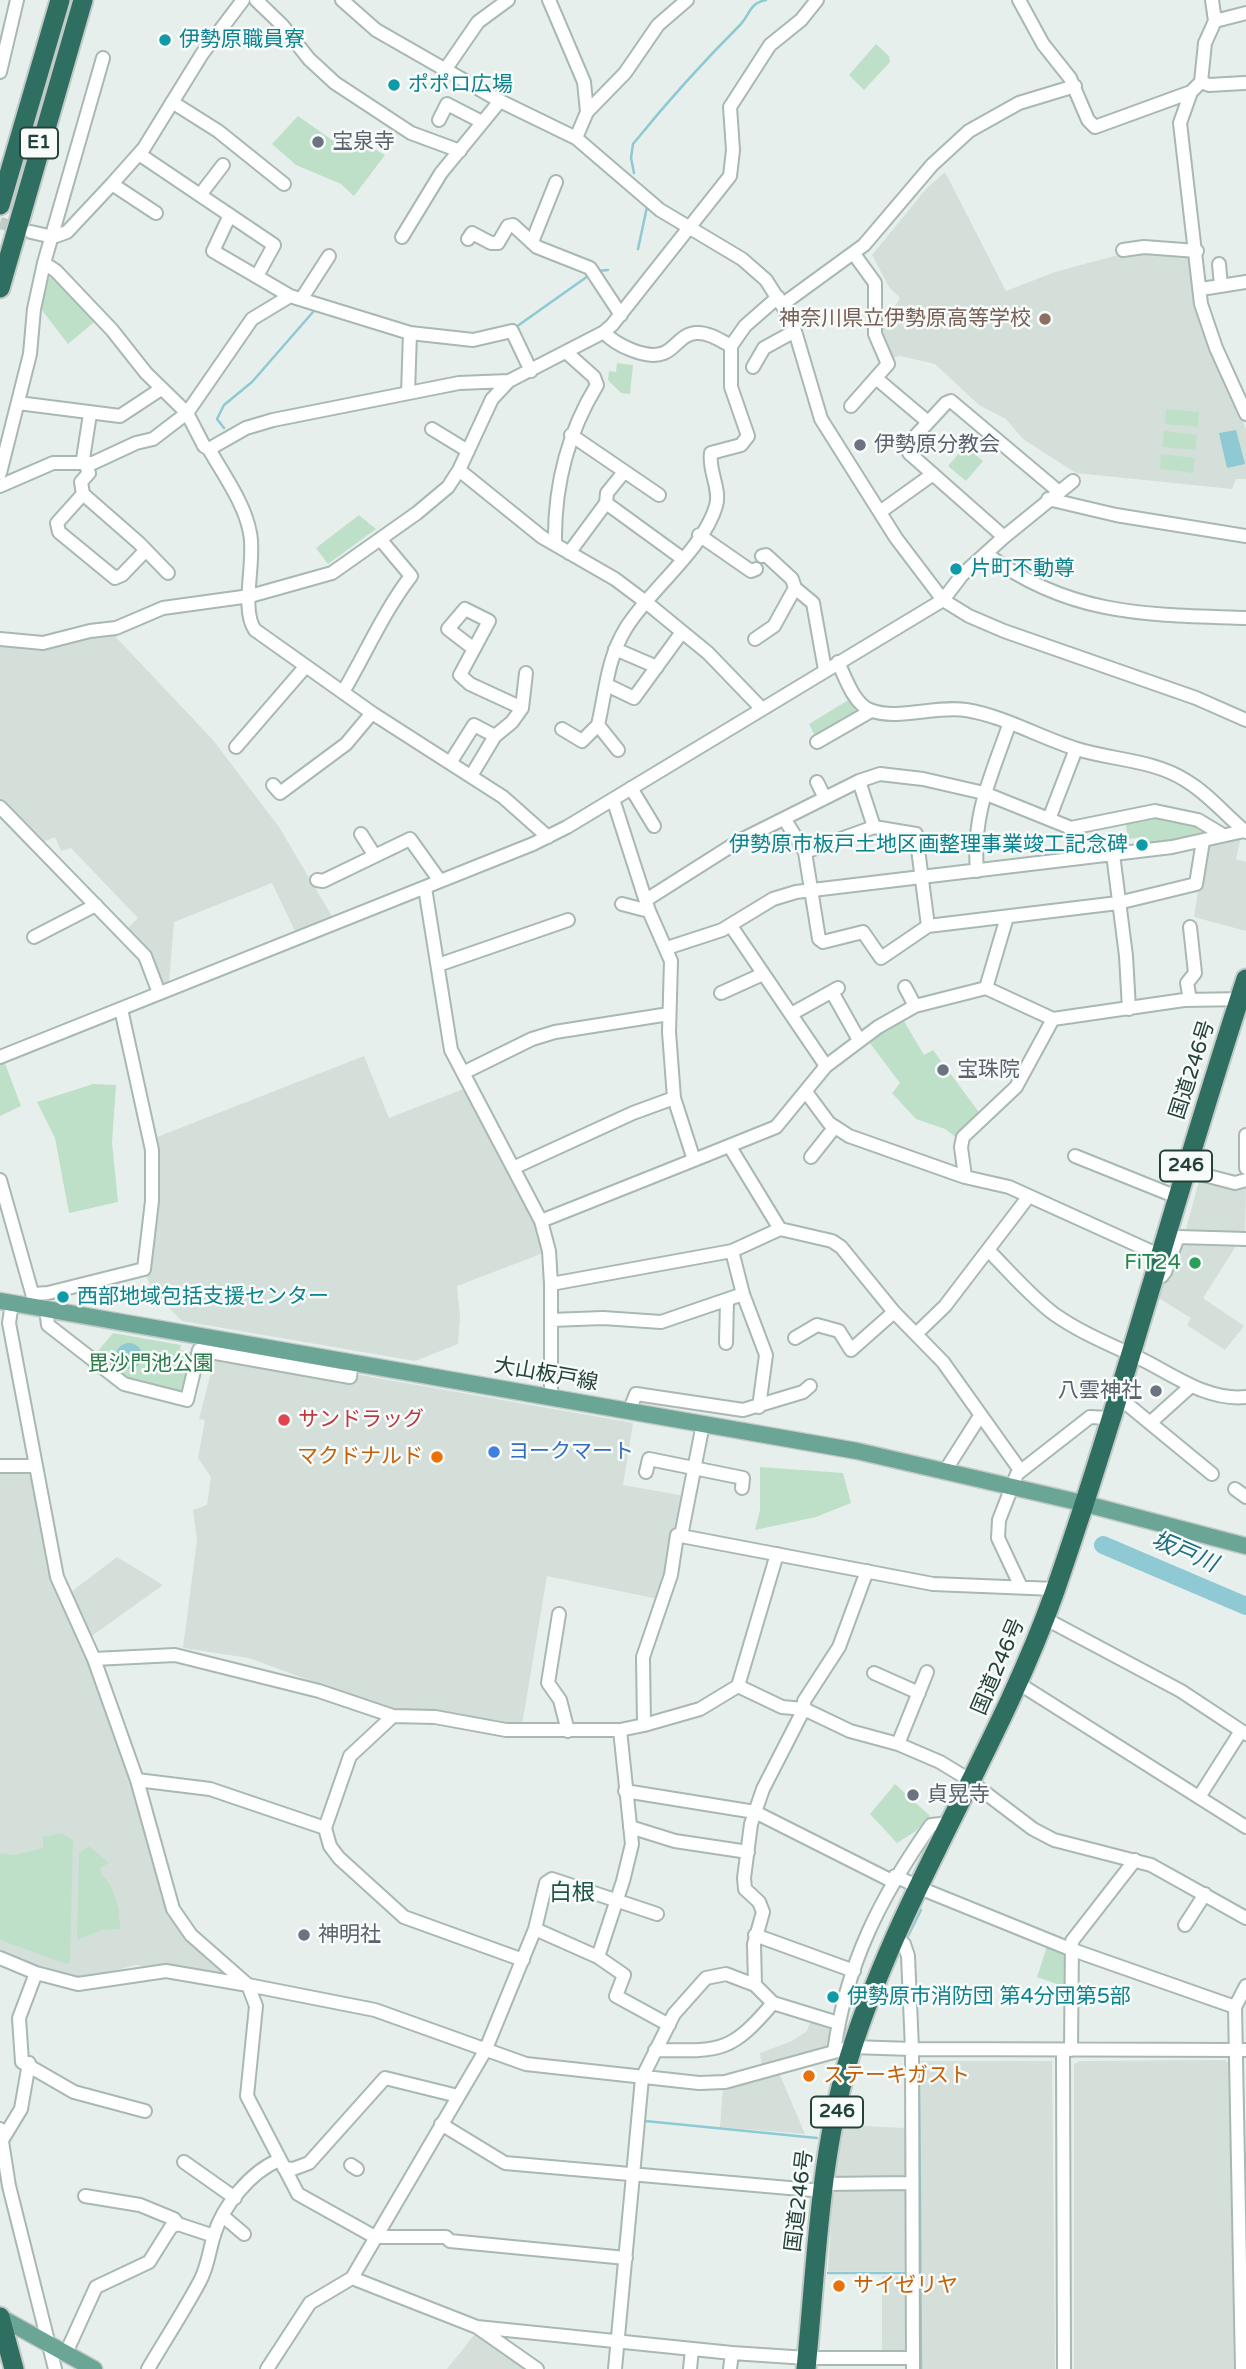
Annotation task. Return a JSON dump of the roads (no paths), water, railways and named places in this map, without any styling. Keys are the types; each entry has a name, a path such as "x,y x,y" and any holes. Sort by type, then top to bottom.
{"highway":[{"name":"E1","path":"0,205 60,0"},
{"name":"E1","path":"0,288 83,0"},
{"name":"国道246号","path":"807,2364 823,2187 843,2049 894,1937 1018,1683 1055,1589 1185,1170 1243,999 1246,979"},
{"path":"2,2324 14,2369"}],"main road":[{"name":"大山板戸線","path":"6,1302 38,1303 181,1333 857,1451 1083,1503 1246,1546"},
{"path":"2,2324 48,2344 94,2369"}],"street":[{"path":"0,72 17,0"},
{"path":"31,232 53,237 67,232 139,154 202,54 243,0"},
{"path":"256,0 282,25 309,59 335,83 411,133 460,151"},
{"path":"342,0 376,30 499,101 576,138 660,210 742,259 765,280 781,300 795,331 821,419 880,512 943,600 969,616 1004,631 1196,698 1246,720"},
{"path":"445,70 473,27 508,0"},
{"path":"549,0 584,82 587,112"},
{"path":"576,138 587,112 625,73 658,25 687,0"},
{"path":"209,449 261,423 459,383 509,381 604,332 730,176 733,150 730,107 770,45 801,19 817,0"},
{"path":"1020,0 1043,44 1075,86 1088,120 1099,127 1191,92 1201,82 1205,43 1215,21 1212,0"},
{"path":"1215,21 1246,13"},
{"path":"0,473 30,354 34,309 44,263 103,58"},
{"path":"1201,82 1209,85 1244,83"},
{"path":"562,729 582,741 598,725 607,685 608,666 615,649 628,626 683,559 717,503 711,453 741,445 748,436 731,387 731,346 745,326 854,254 932,166 969,131 1019,103 1075,86"},
{"path":"1191,92 1180,123 1201,289 1208,326 1240,392 1246,414"},
{"path":"402,237 442,173 499,101"},
{"path":"172,102 284,184"},
{"path":"439,120 447,104 482,122"},
{"path":"139,154 274,245 257,276"},
{"path":"200,195 223,165"},
{"path":"532,242 548,196 556,182"},
{"path":"111,184 156,213"},
{"path":"230,215 211,254 296,297 410,333 473,340 512,331 531,371"},
{"path":"472,233 498,243 508,226 513,225 532,242 590,268 621,314"},
{"path":"1123,250 1144,247 1198,251"},
{"path":"852,407 888,364 875,334 875,283 854,254"},
{"path":"0,486 53,463 84,465 153,439 187,413 252,320 296,297 330,256"},
{"path":"44,263 56,271 112,330 161,389 187,413 204,446 209,449 249,526 253,556 247,615 255,629 372,713 518,808 548,837"},
{"path":"1219,264 1221,286"},
{"path":"1201,289 1246,282"},
{"path":"754,362 764,348 795,331"},
{"path":"604,332 610,338 649,355 664,353 691,333 708,334 731,346"},
{"path":"408,393 410,333"},
{"path":"555,544 557,489 571,435 597,385 594,377 566,352"},
{"path":"877,379 928,422"},
{"path":"0,639 43,643 90,631 116,628 163,608 250,596 332,573 442,492 459,470 492,399 509,381"},
{"path":"18,403 90,414 125,415 161,389"},
{"path":"1004,537 909,453 909,443 951,401 1053,495 1116,515 1246,536"},
{"path":"90,414 84,465 89,473 81,482 80,491 168,573"},
{"path":"432,429 468,451"},
{"path":"571,435 659,495"},
{"path":"459,470 555,544 615,579 647,603 726,670 762,709"},
{"path":"569,553 606,503 607,493 624,472"},
{"path":"880,512 933,474"},
{"path":"0,1057 548,837 943,600 962,575 988,555 1004,537 1053,495 1073,481"},
{"path":"83,494 57,523 58,531 115,578 122,575 146,550"},
{"path":"606,503 683,559"},
{"path":"699,536 751,571 756,569"},
{"path":"343,692 372,643 388,606 411,576 380,540"},
{"path":"762,556 766,555 792,579 795,588 813,603 825,670"},
{"path":"988,555 1040,588 1114,610 1136,614 1246,618"},
{"path":"755,639 774,626 795,588"},
{"path":"607,685 632,699 646,685 682,632"},
{"path":"474,649 460,675 470,684 522,708"},
{"path":"615,649 657,667"},
{"path":"838,663 855,695 863,706 872,711 886,714 948,708 968,710 1076,749 1155,766 1185,779 1226,812 1245,832"},
{"path":"241,745 306,666"},
{"path":"471,776 495,736 512,722 522,708 526,673"},
{"path":"817,743 872,711"},
{"path":"273,785 280,793 346,744 372,713"},
{"path":"450,763 474,725 495,736"},
{"path":"598,725 618,750"},
{"path":"977,871 975,837 984,793 1009,725"},
{"path":"1049,819 1076,749"},
{"path":"622,904 647,905 731,846 859,781 880,774 923,779 984,793 1071,828 1156,811 1172,812 1209,824 1223,835"},
{"path":"859,781 874,827"},
{"path":"817,782 825,798"},
{"path":"631,789 654,826"},
{"path":"613,799 647,905 671,961 669,1014 674,1098 694,1160"},
{"path":"0,807 145,956 159,993"},
{"path":"785,820 805,852 819,939 823,942 863,932 881,958 928,926 1118,903 1196,884 1203,841"},
{"path":"805,852 874,827 916,834 928,926"},
{"path":"667,948 731,926 773,899 810,890 1113,855 1245,832"},
{"path":"362,834 375,856"},
{"path":"317,880 323,881 410,839 440,881"},
{"path":"1113,855 1126,956 1129,1009"},
{"path":"425,888 451,1050 541,1221 549,1251 551,1397"},
{"path":"34,937 96,905"},
{"path":"986,988 1007,917"},
{"path":"438,965 568,920"},
{"path":"731,926 793,1013 826,1066"},
{"path":"1190,927 1195,973 1188,983 1190,1000"},
{"path":"721,993 763,974"},
{"path":"905,987 915,1006"},
{"path":"541,1221 776,1127 826,1066 859,1040 915,1006 986,988 1053,1020 1190,1000 1243,999"},
{"path":"793,1013 835,990 859,1040"},
{"path":"38,1303 144,1269 152,1201 152,1150 121,1009"},
{"path":"463,1073 532,1039 555,1032 669,1014"},
{"path":"965,1177 961,1147 964,1137 1016,1087 1053,1020"},
{"path":"806,1092 834,1128 849,1136 965,1177 1009,1187 1156,1265 1161,1276 1178,1237 1246,1239"},
{"path":"513,1168 633,1113 674,1098"},
{"path":"849,1136 857,1124"},
{"path":"811,1157 834,1128"},
{"path":"1246,1135 1246,1168"},
{"path":"730,1147 780,1229"},
{"path":"1075,1156 1177,1197"},
{"path":"1185,1170 1235,1183 1246,1180"},
{"path":"0,1180 38,1303 48,1325 124,1384 187,1400 199,1350 350,1377 352,1363"},
{"path":"916,1334 945,1306 1029,1196"},
{"path":"551,1284 732,1251 780,1229 832,1241 841,1247 894,1312 943,1363 1020,1470"},
{"path":"988,1250 1054,1314 1191,1386 1229,1398 1246,1396"},
{"path":"732,1251 743,1294 766,1356 760,1407"},
{"path":"551,1320 603,1318 662,1322 743,1294"},
{"path":"726,1300 726,1343"},
{"path":"6,1302 57,1577 94,1659 137,1780 173,1909 191,1935 248,1985 256,2006 256,2024 247,2095 298,2194 375,2237 446,2237 450,2241 626,2258"},
{"path":"802,1336 817,1325 839,1331 849,1352 894,1312"},
{"path":"629,1411 636,1394 731,1410 760,1407 803,1392 810,1386"},
{"path":"1151,1422 1191,1386"},
{"path":"1116,1395 1212,1474"},
{"path":"945,1471 980,1416"},
{"path":"1021,1587 998,1538 999,1520 1020,1470 1090,1418 1110,1418"},
{"path":"681,1536 703,1424"},
{"path":"648,1460 743,1479"},
{"path":"0,1466 35,1466"},
{"path":"1234,1489 1246,1497"},
{"path":"643,1725 643,1657 671,1575 677,1535 933,1584 1055,1589"},
{"path":"94,1659 175,1655 319,1691 393,1716 435,1717 506,1730 620,1730 699,1709 738,1686 777,1554"},
{"path":"755,1985 755,1935 763,1912 759,1902 745,1888 755,1812 763,1789 804,1710 804,1701 839,1647 867,1571"},
{"path":"559,1615 548,1683 560,1700 568,1731"},
{"path":"1044,1618 1181,1691 1243,1732 1199,1797"},
{"path":"898,1744 927,1672"},
{"path":"874,1673 919,1693"},
{"path":"1018,1683 1246,1827"},
{"path":"738,1686 782,1707 804,1710 850,1731 898,1744 940,1762 1033,1829 1054,1840 1135,1860 1170,1873 1246,1918"},
{"path":"393,1716 350,1756 325,1828 330,1846 393,1910 404,1917 523,1960"},
{"path":"598,1956 632,1844 620,1730"},
{"path":"137,1780 210,1789 325,1828"},
{"path":"625,1791 755,1812 893,1879 908,1882"},
{"path":"843,2049 838,2023 867,1933 893,1879 931,1825 950,1823"},
{"path":"631,1827 675,1841 748,1852"},
{"path":"1064,2369 1070,1949 1072,1941 1135,1860"},
{"path":"267,2369 310,2303 352,2278 485,2051 535,1928 546,1883 552,1879 657,1913"},
{"path":"927,1891 1070,1949 1235,2007"},
{"path":"1185,1925 1205,1894"},
{"path":"535,1928 598,1956 624,1975 615,1996 669,2025"},
{"path":"755,1935 854,1970"},
{"path":"477,2327 618,2340 807,2364 913,2363 912,2049 908,1951 894,1937"},
{"path":"0,1958 36,1973 78,1984 166,1970 248,1985 375,2010 526,2064 642,2078 725,2082 843,2049 1240,2050"},
{"path":"36,1973 19,2018 22,2062 29,2063 74,2092 145,2111"},
{"path":"615,2369 642,2078 674,2014 706,1978 726,1974 755,1985 773,2003 838,2023"},
{"path":"1242,2369 1240,2050 1235,2007 1246,1986"},
{"path":"655,2050 708,2050 730,2045 749,2032 773,2003"},
{"path":"29,2063 21,2109 1,2141 9,2186 55,2369"},
{"path":"282,2164 293,2169 309,2163 337,2134 380,2081 393,2079 457,2096"},
{"path":"441,2124 505,2163 823,2187 911,2183"},
{"path":"184,2162 235,2198"},
{"path":"148,2369 200,2281 211,2255 214,2236 235,2198 247,2182 282,2164"},
{"path":"85,2196 141,2205 174,2219 178,2224 214,2236"},
{"path":"224,2217 244,2234"},
{"path":"66,2353 96,2287 149,2262 171,2227 178,2224"},
{"path":"352,2278 477,2327 537,2369"},
{"path":"690,2369 692,2349"},
{"path":"730,2369 732,2353"}],"water":[{"path":"1236,430 1245,464 1227,468 1219,433"},
{"path":"129,1343 138,1347 142,1356 138,1365 129,1369 120,1365 116,1356 120,1347"}],"waterway":[{"path":"634,173 631,158 633,144 753,7 766,0"},
{"path":"638,249 647,207"},
{"path":"597,271 608,270"},
{"path":"516,327 588,276"},
{"path":"224,428 217,419 224,405 252,382 313,312"},
{"name":"坂戸川","path":"1103,1545 1246,1606"},
{"path":"908,1936 921,1910"},
{"path":"890,1974 900,1951"},
{"path":"919,2063 921,2369"},
{"path":"645,2121 817,2138"},
{"path":"828,2273 907,2273"}],"tunnel":[{"path":"0,223 24,230"}],"place":[{"name":"伊勢原職員寮","path":"165,40"},
{"name":"ポポロ広場","path":"394,85"},
{"name":"宝泉寺","path":"318,142"},
{"name":"神奈川県立伊勢原高等学校","path":"1045,319"},
{"name":"伊勢原分教会","path":"860,445"},
{"name":"片町不動尊","path":"956,569"},
{"name":"伊勢原市板戸土地区画整理事業竣工記念碑","path":"1142,845"},
{"name":"宝珠院","path":"943,1070"},
{"name":"FiT24","path":"1195,1263"},
{"name":"西部地域包括支援センター","path":"63,1297"},
{"name":"八雲神社","path":"1156,1391"},
{"name":"サンドラッグ","path":"284,1420"},
{"name":"ヨークマート","path":"494,1452"},
{"name":"マクドナルド","path":"437,1457"},
{"name":"貞晃寺","path":"913,1795"},
{"name":"神明社","path":"304,1935"},
{"name":"伊勢原市消防団 第4分団第5部","path":"833,1997"},
{"name":"ステーキガスト","path":"809,2076"},
{"name":"サイゼリヤ","path":"839,2286"}],"district":[{"name":"白根","path":"572,1894"}],"park label":[{"name":"毘沙門池公園","path":"151,1364"}]}
